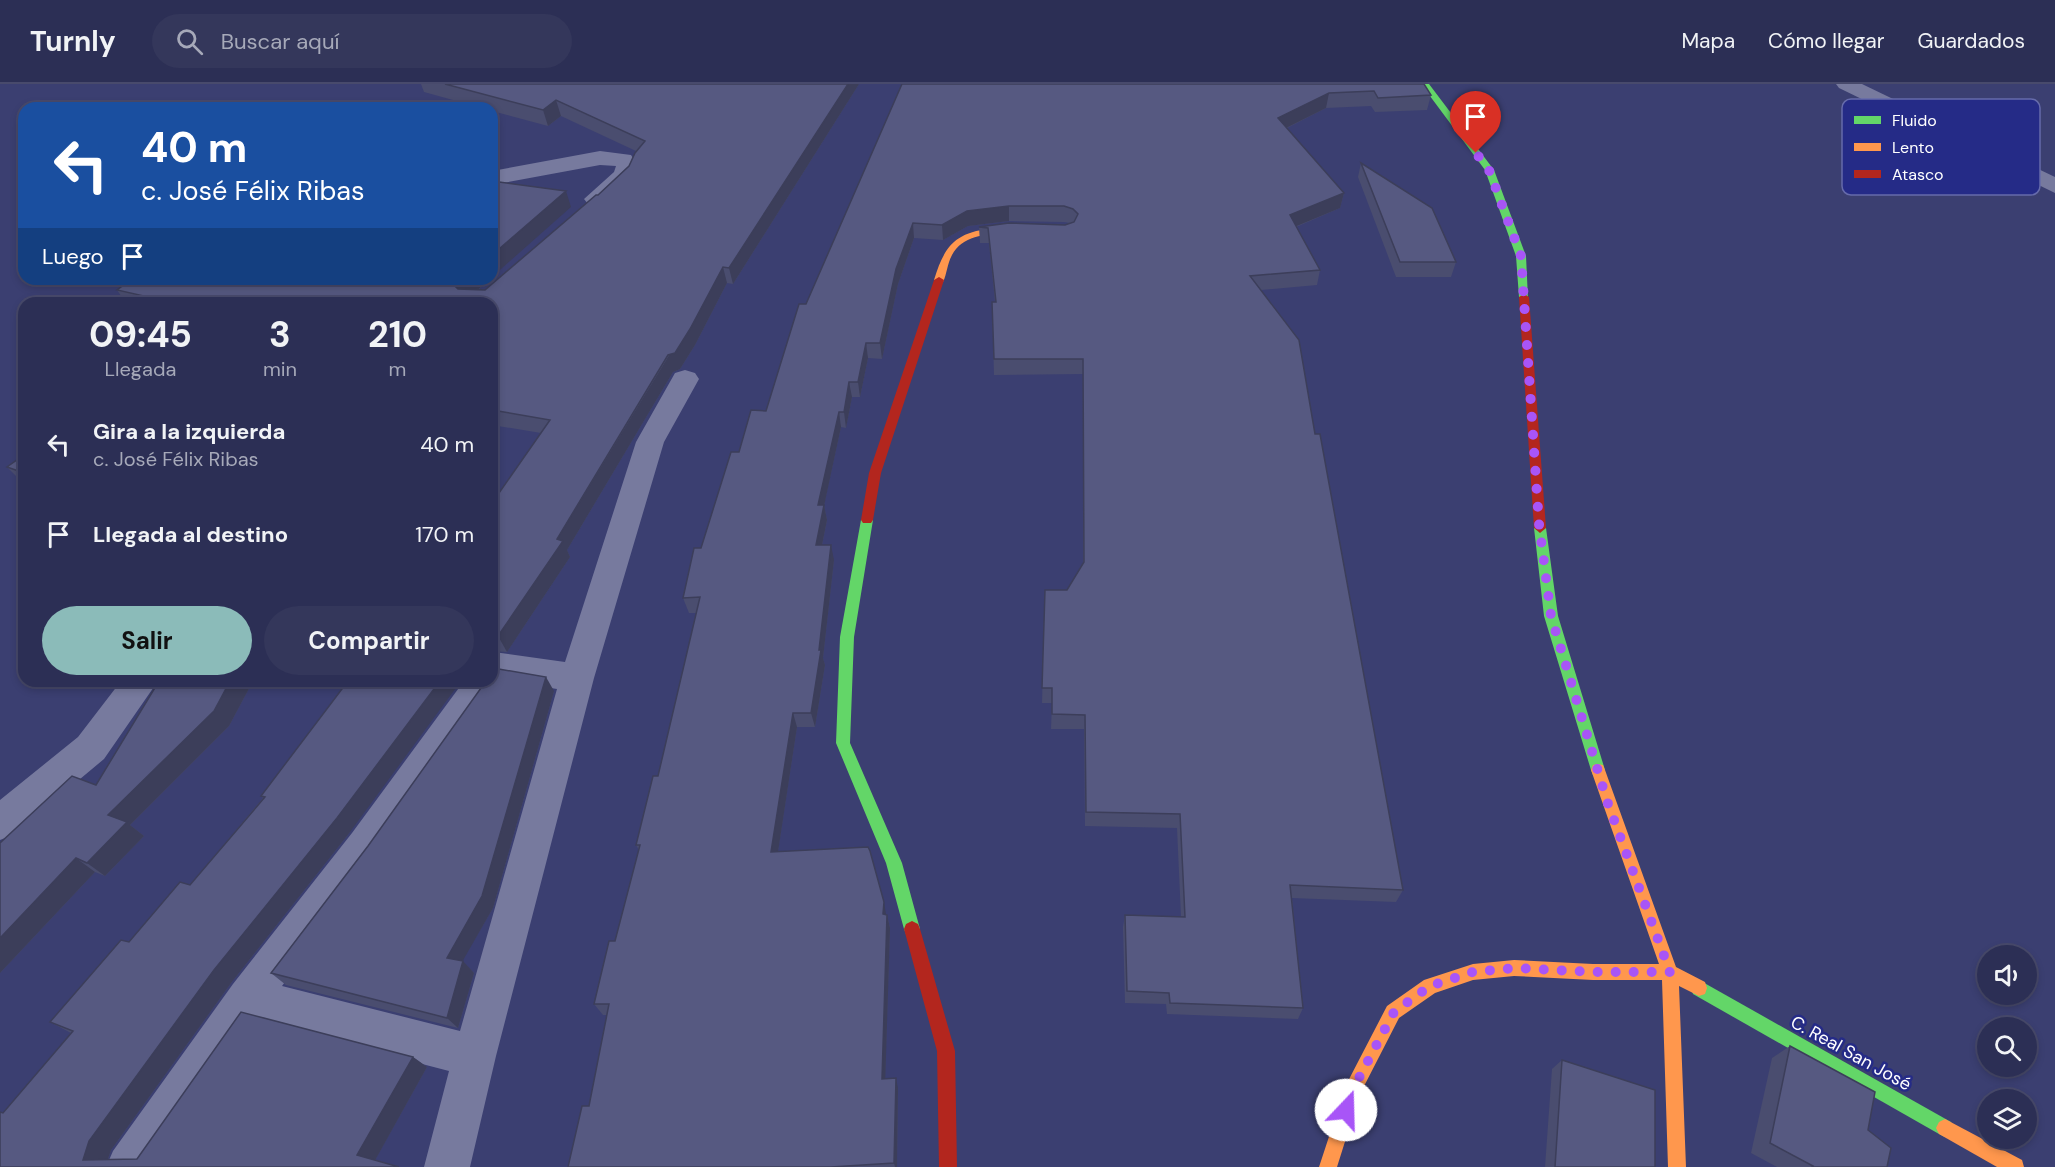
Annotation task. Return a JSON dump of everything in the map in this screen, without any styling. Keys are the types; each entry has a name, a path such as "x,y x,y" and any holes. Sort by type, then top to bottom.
{"street":[{"path":"1425,84 1489,170 1521,256 1539,524 1551,616 1607,801 1670,972 1677,1167"},
{"path":"1846,84 1877,99"},
{"path":"498,177 600,158 623,160 627,166 624,175 581,212"},
{"path":"2040,179 2055,186"},
{"path":"948,1167 946,1051 894,863 843,743 847,637 875,473 949,251 959,239 976,234 993,231 1040,231"},
{"path":"447,1167 474,1056 577,678 650,442 685,379"},
{"path":"498,667 577,678"},
{"path":"0,823 91,748 137,687"},
{"path":"129,1167 248,998 358,854 479,687"},
{"path":"1328,1167 1352,1091 1394,1012 1430,986 1473,972 1515,968 1593,972 1670,972"},
{"name":"C. Real San José","path":"1670,972 2014,1167"},
{"path":"248,998 474,1056"}],"building":[{"path":"445,84 848,84 729,268 723,267 690,329 675,353 668,355 557,539 563,541 498,636 498,494 550,420 498,411 498,297 148,297 117,290 124,285 456,285 458,289 485,290 491,285 498,285 498,279 629,166 635,153 645,141 556,100 543,110"},
{"path":"902,84 1424,84 1431,95 1378,98 1374,91 1329,93 1278,118 1344,193 1290,215 1320,270 1250,276 1299,340 1315,434 1320,434 1403,890 1290,885 1303,1008 1170,1003 1169,993 1127,991 1125,915 1185,917 1180,814 1086,812 1085,715 1052,714 1052,688 1042,688 1045,590 1067,590 1084,562 1083,359 994,359 992,302 996,302 988,228 979,227 1009,223 1065,225 1074,222 1078,214 1073,209 1064,206 1009,206 967,211 942,225 913,223 896,269 880,343 866,343 858,382 849,382 844,412 839,412 818,505 824,505 816,545 831,545 819,650 821,650 811,713 793,713 771,852 868,847 870,851 884,902 883,914 887,915 882,1079 896,1078 894,1163 831,1167 568,1167 582,1106 589,1106 609,1004 594,1004 609,941 615,941 640,845 636,845 653,776 658,776 700,597 683,598 694,548 701,548 731,452 739,452 751,410 766,411 799,304 806,304"},
{"path":"1361,163 1432,208 1456,262 1400,262"},
{"path":"498,182 566,191 498,250"},
{"path":"18,459 18,471 7,467"},
{"path":"498,669 546,677 482,896 447,958 463,961 447,1018 271,973 368,846 482,687 498,687"},
{"path":"155,687 227,687 214,711 108,815 127,822 87,863 76,858 0,938 0,843 72,776 96,785"},
{"path":"343,687 435,687 337,818 214,970 89,1141 83,1160 137,1159 241,1012 413,1057 357,1155 399,1167 0,1167 0,1112 3,1113 73,1031 50,1022 121,940 129,942 180,882 190,885 265,797 261,796"},
{"path":"1790,1046 1875,1092 1868,1130 1891,1148 1887,1167 1812,1167 1770,1143"},
{"path":"1562,1060 1655,1090 1655,1167 1555,1167"}],"traffic: fast":[{"path":"1425,84 1489,170 1521,256 1524,297"},
{"path":"867,520 847,637 843,743 894,863 912,929"},
{"path":"1540,528 1551,616 1598,770"},
{"path":"1699,988 1945,1128"}],"traffic: slow":[{"path":"939,280 948,253 966,237 985,232 1025,231"},
{"path":"1598,770 1670,972 1677,1167"},
{"path":"1328,1167 1352,1091 1393,1012 1430,986 1473,972 1514,968 1593,972 1670,972 1699,988"},
{"path":"1945,1128 2015,1167"}],"traffic: jam":[{"path":"867,520 875,473 939,280"},
{"path":"1524,297 1540,528"},
{"path":"912,929 946,1051 948,1167"}],"route":[{"path":"1346,1110 1352,1091 1394,1012 1430,986 1473,972 1515,968 1593,972 1670,972 1607,801 1551,616 1539,524 1521,256 1489,170 1476,153"}]}
